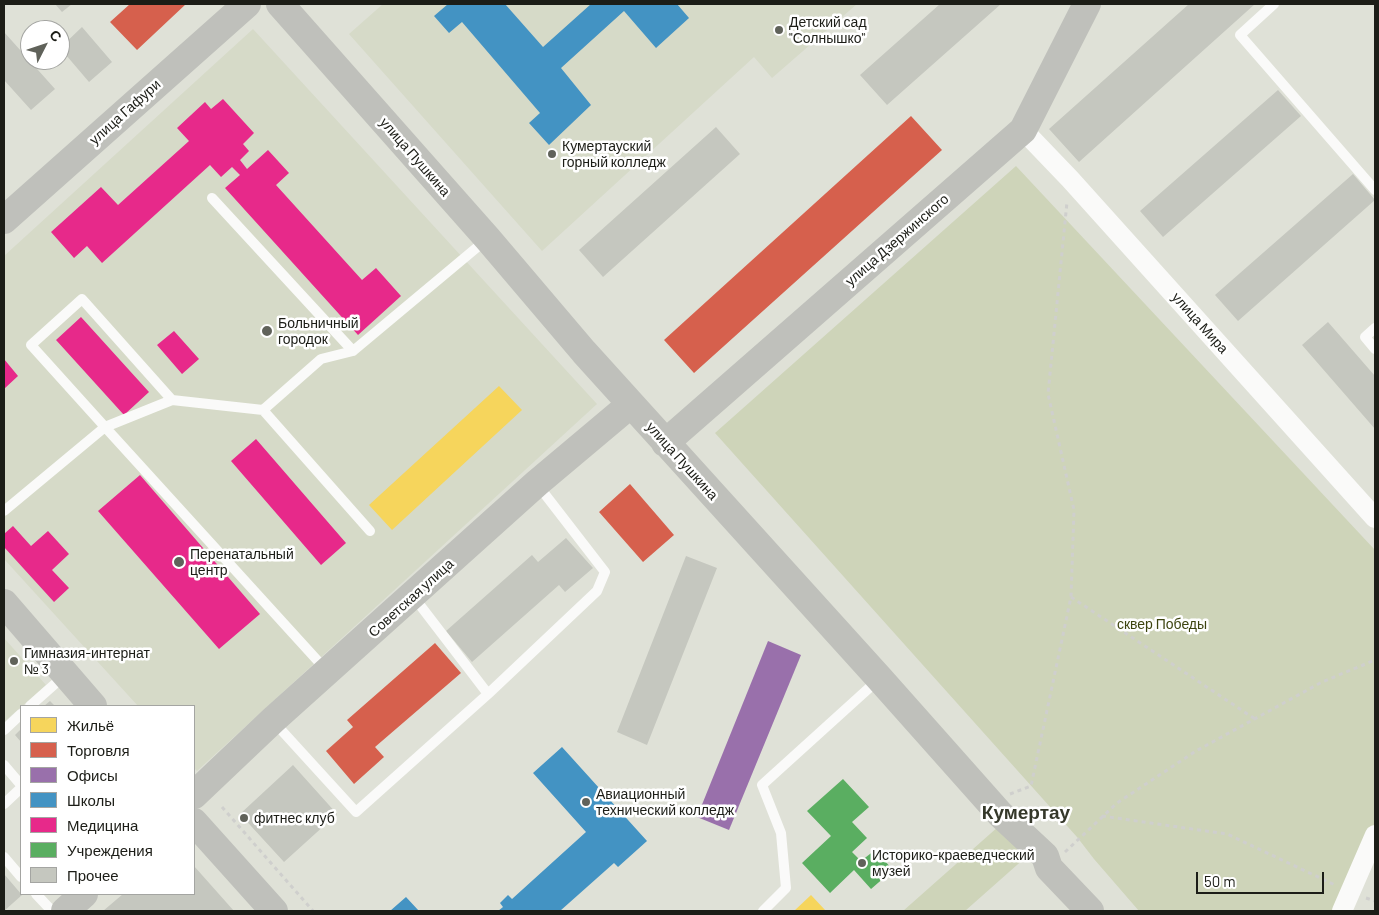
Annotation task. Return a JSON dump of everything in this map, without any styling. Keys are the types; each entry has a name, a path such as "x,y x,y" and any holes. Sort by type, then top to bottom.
{"street":[{"name":"улица Гафури","path":"4,220 247,4"},
{"name":"улица Пушкина","path":"280,4 665,443 1000,814 1045,856 1049,868 1090,911"},
{"name":"улица Дзержинского","path":"665,443 1023,130 1087,4"},
{"name":"улица Мира","path":"1023,130 1070,179 1375,518"},
{"name":"Советская улица","path":"195,794 273,720 537,484 631,404"},
{"path":"4,603 92,705"},
{"path":"195,823 274,911"},
{"path":"1342,911 1375,835"},
{"path":"65,911 83,895"}],"lane":[{"path":"1274,4 1240,35 1375,190"},
{"path":"212,198 354,351"},
{"path":"262,410 321,360 354,351 488,239"},
{"path":"172,400 82,299 31,345 328,672"},
{"path":"1375,328 1365,337 1375,349"},
{"path":"4,512 105,427 172,400 262,410 370,531"},
{"path":"273,720 356,812 488,694 597,591 605,572 537,484"},
{"path":"412,596 488,694"},
{"path":"31,705 66,674"},
{"path":"763,911 786,888 781,833 762,785 880,679"},
{"path":"4,730 20,715"},
{"path":"4,765 20,786"},
{"path":"4,804 20,788"},
{"path":"4,857 20,876"},
{"path":"37,895 52,911"}],"path":[{"path":"991,802 1031,786 1071,597 1074,510 1048,394 1070,179"},
{"path":"1071,597 1255,719"},
{"path":"1049,868 1117,803 1196,751 1322,682 1375,660"},
{"path":"222,807 313,911"},
{"path":"1102,816 1227,834 1350,892 1375,901"}],"shaded area":[{"name":"Кумертауский горный колледж","path":"383,4 857,4 772,78 754,57 542,251 349,34"},
{"name":"Больничный городок","path":"253,29 597,404 197,771 195,769 195,705 137,705 4,559 4,256"},
{"name":"Гимназия-интернат № 3","path":"4,638 46,685 23,705 20,705 20,708 4,722"}],"green space":[{"name":"сквер Победы","path":"1016,166 1375,550 1375,829 1339,911 1139,911 1077,837 715,433"},
{"path":"999,826 1026,857 965,911 903,911"}],"building: Жильё":[{"path":"499,386 522,410 392,530 369,505"},
{"path":"811,895 826,911 794,911"}],"building: Торговля":[{"path":"130,4 186,4 137,50 110,22"},
{"path":"911,116 942,150 694,373 664,340"},
{"path":"630,484 674,535 643,562 599,512"},
{"path":"435,643 461,673 375,747 384,757 354,784 326,751 353,727 347,720"}],"building: Офисы":[{"path":"768,641 801,655 729,830 697,817"}],"building: Школы":[{"path":"448,4 505,4 543,47 591,4 677,4 689,18 656,48 624,11 561,68 591,105 549,145 529,123 540,113 462,22 449,33 434,16"},
{"name":"Авиационный технический колледж","path":"562,747 647,841 618,867 614,863 560,911 498,911 503,907 500,903 508,895 512,899 586,832 533,773"},
{"path":"406,897 419,911 390,911"}],"building: Медицина":[{"path":"223,99 254,133 243,144 249,151 240,160 247,169 268,150 289,173 276,185 362,280 376,268 401,296 358,335 225,188 240,175 232,167 221,177 210,165 102,263 87,246 74,258 51,232 101,187 118,205 189,141 177,128 205,102 211,109"},
{"path":"81,317 149,392 124,415 56,340"},
{"path":"174,331 199,359 182,374 157,345"},
{"path":"4,359 18,376 4,389"},
{"path":"256,439 346,543 321,565 231,461"},
{"name":"Перенатальный центр","path":"140,475 260,614 219,649 98,511"},
{"path":"13,526 31,546 48,531 69,554 52,570 69,588 54,602 4,547 4,534"}],"building: Учреждения":[{"path":"843,779 869,807 852,822 867,838 852,852 861,861 875,850 893,870 871,889 854,870 830,893 802,863 831,836 807,811"}],"building: Прочее":[{"path":"55,4 72,4 62,12"},
{"path":"940,4 1001,4 887,105 860,75"},
{"path":"1189,4 1255,4 1079,162 1049,129"},
{"path":"82,27 112,62 89,82 70,60 70,38"},
{"path":"4,32 20,50 20,70 38,70 55,89 31,110 4,80"},
{"path":"1278,90 1301,116 1163,237 1140,211"},
{"path":"716,127 740,154 603,277 579,250"},
{"path":"1353,174 1375,200 1238,321 1215,295"},
{"path":"1328,322 1375,376 1375,429 1302,345"},
{"path":"566,538 593,568 565,592 559,585 472,662 446,631 532,555 538,562"},
{"path":"686,556 717,568 647,745 617,732"},
{"path":"50,701 54,705 45,705"},
{"path":"20,730 20,741 15,735"},
{"path":"293,765 337,814 284,862 240,814"},
{"path":"195,867 234,911 103,911 122,895 195,895"},
{"path":"4,874 20,895 22,895 4,911"}],"place":[{"name":"Детский сад \"Солнышко\"","path":"779,30"},
{"name":"Кумертауский горный колледж","path":"552,154"},
{"name":"Больничный городок","path":"267,331"},
{"name":"Перенатальный центр","path":"179,562"},
{"name":"Гимназия-интернат № 3","path":"14,661"},
{"name":"Авиационный технический колледж","path":"586,802"},
{"name":"фитнес клуб","path":"244,818"},
{"name":"Историко-краеведческий музей","path":"862,863"}],"district":[{"name":"Кумертау","path":"1026,813"}]}
